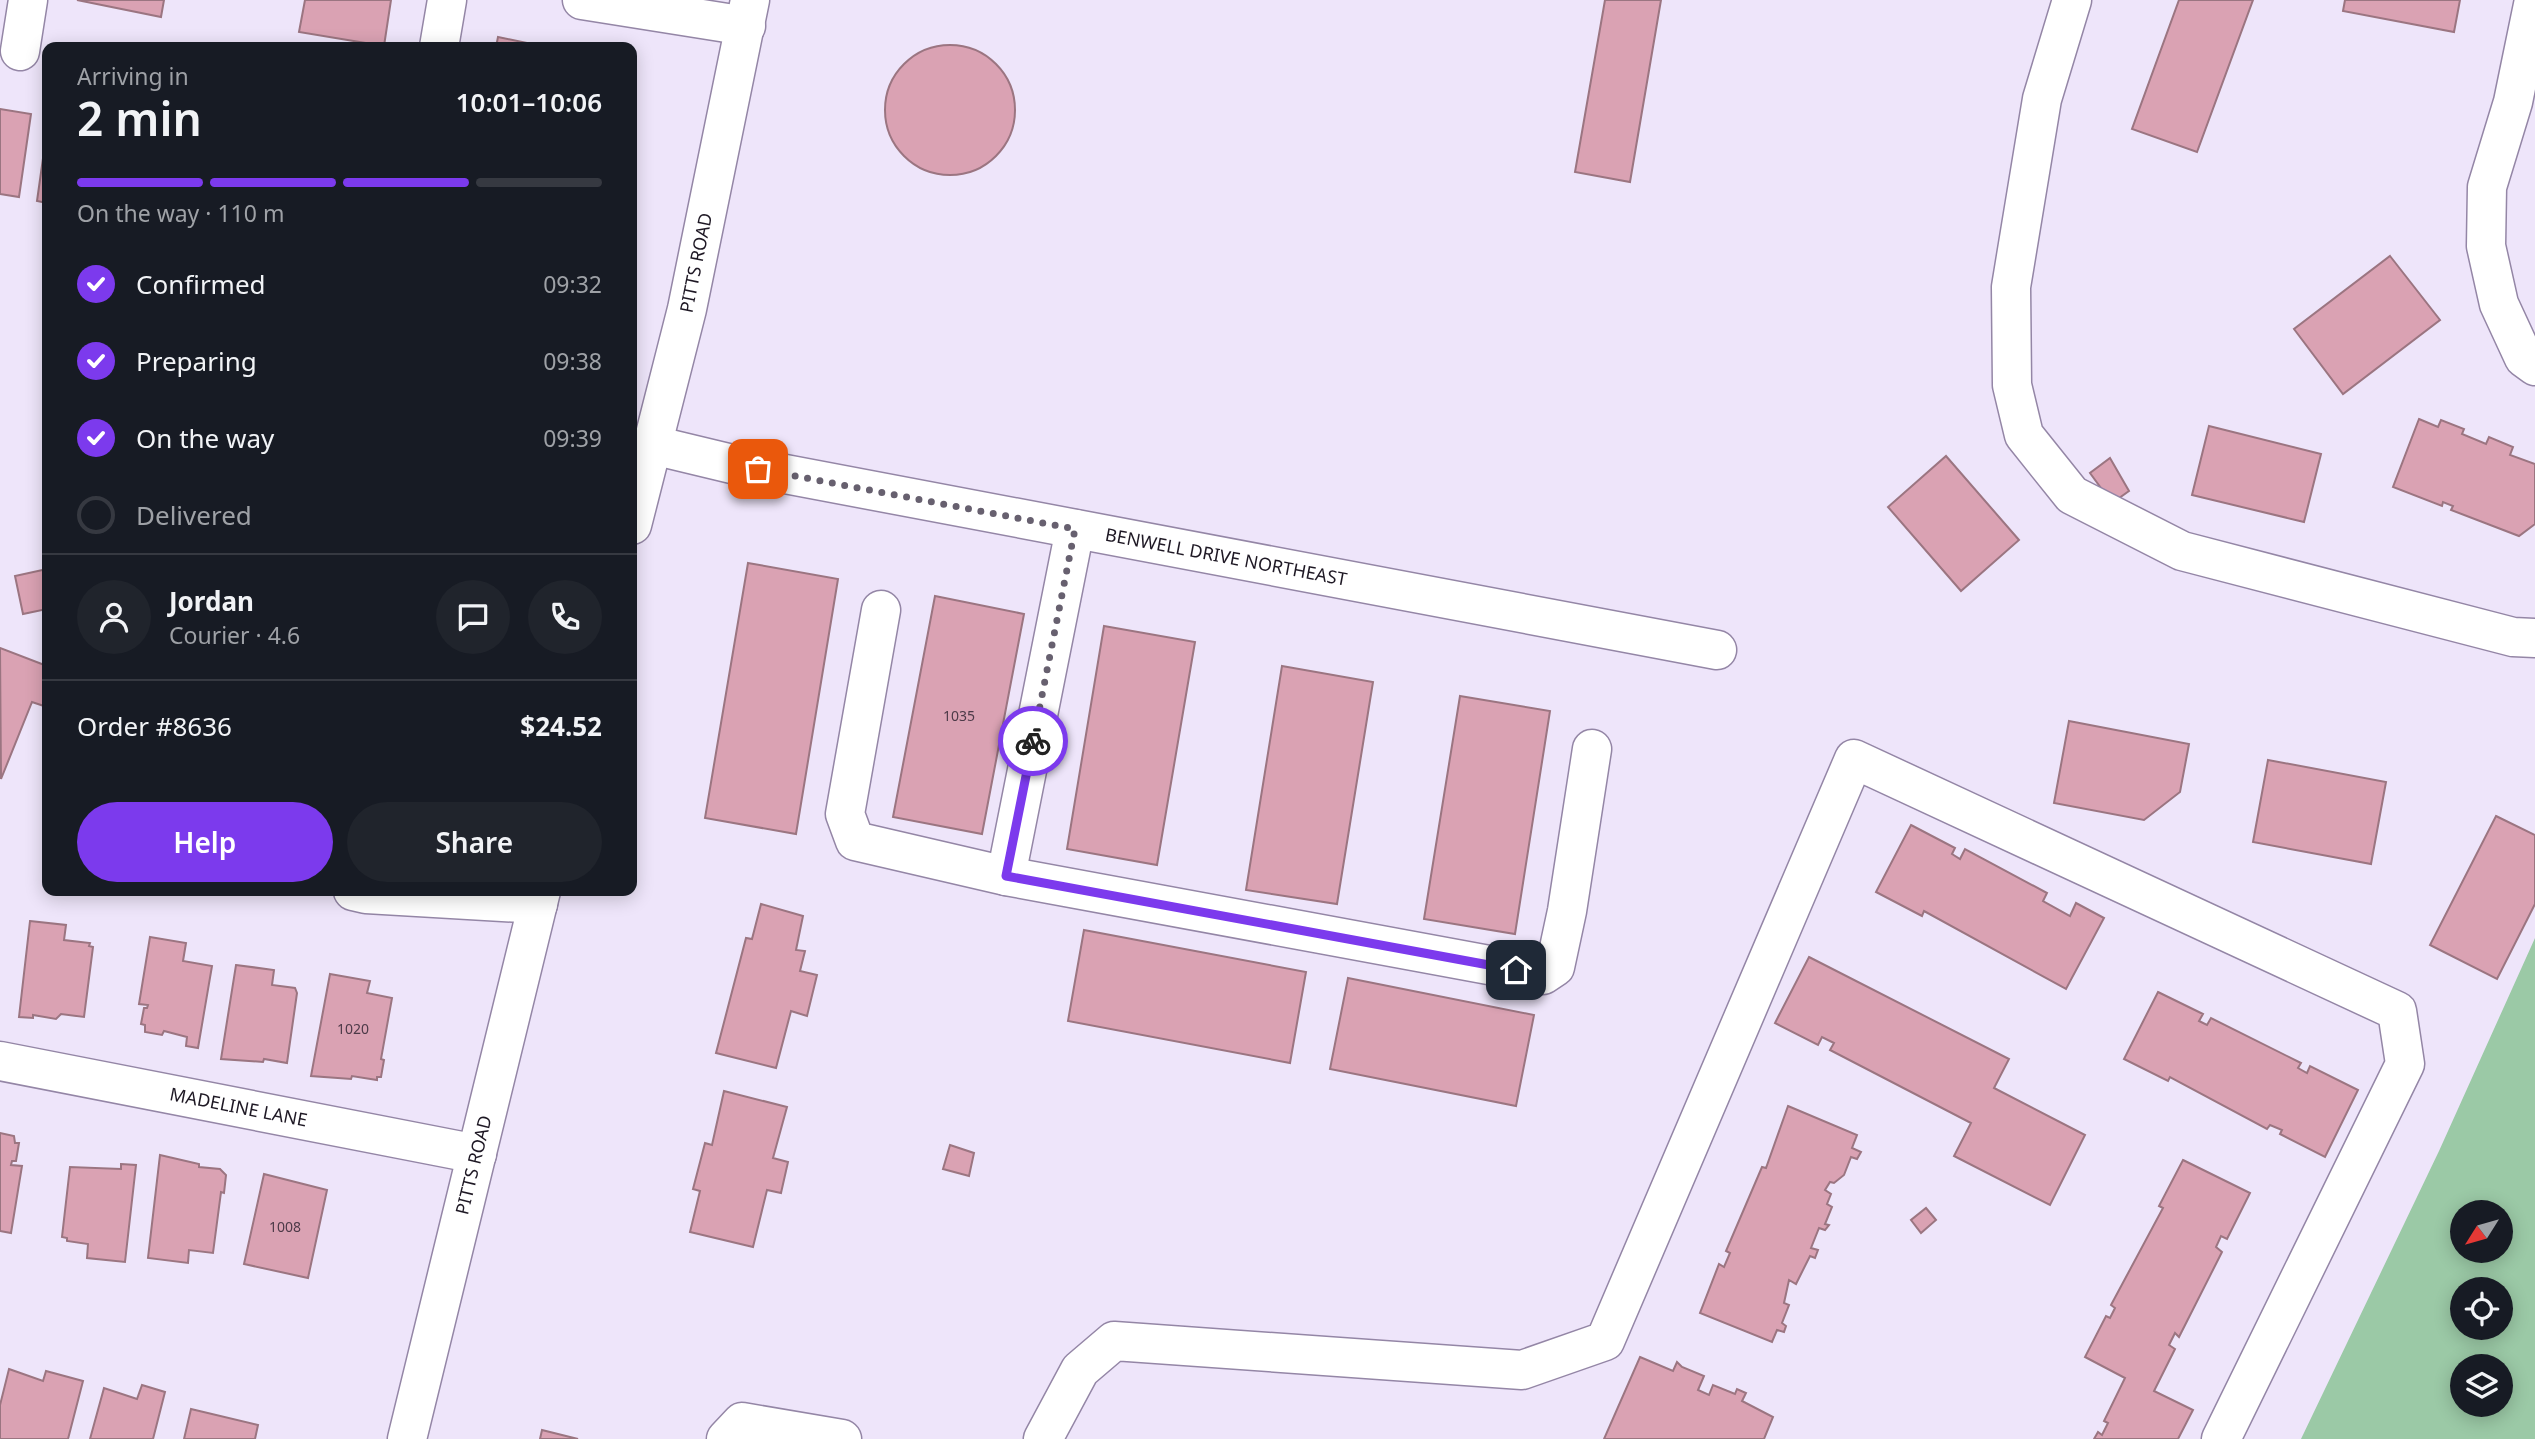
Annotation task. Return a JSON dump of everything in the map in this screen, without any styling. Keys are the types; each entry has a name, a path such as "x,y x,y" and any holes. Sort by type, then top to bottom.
{"street":[{"path":"22,52 27,0"},
{"path":"440,42 447,0"},
{"path":"582,0 748,13"},
{"path":"2072,0 2042,99 2011,287 2012,385 2024,435 2072,495 2182,551 2514,638 2535,638"},
{"path":"2534,0 2513,102 2487,187 2486,246 2499,304 2524,358 2535,366"},
{"name":"PITTS ROAD","path":"637,506 687,309 748,13"},
{"name":"BENWELL DRIVE NORTHEAST","path":"653,445 732,464 1717,650"},
{"path":"1006,876 1075,529"},
{"path":"881,610 845,814 855,841 1006,876 1543,975 1555,967 1567,911 1592,749"},
{"path":"1043,1439 1080,1370 1114,1341 1522,1370 1605,1341 1854,759 2397,1011 2405,1064 2221,1439"},
{"path":"481,896 539,897"},
{"name":"PITTS ROAD","path":"407,1439 539,897"},
{"name":"MADELINE LANE","path":"0,1061 477,1154"},
{"path":"726,1439 742,1422 842,1439"}],"green space":[{"path":"2535,938 2535,1439 2301,1439 2439,1151"}],"building":[{"path":"77,0 164,0 161,17"},
{"path":"305,0 391,0 385,42 360,42 299,32"},
{"path":"1605,0 1661,0 1630,182 1575,172"},
{"path":"2179,0 2253,0 2197,152 2132,129"},
{"path":"2345,0 2460,0 2454,32 2343,11"},
{"path":"498,37 522,42 497,42"},
{"path":"950,45 975,50 996,64 1010,85 1015,110 1010,135 996,156 975,170 950,175 925,170 904,156 890,135 885,110 890,85 904,64 925,50"},
{"path":"0,109 31,114 19,197 0,194"},
{"path":"42,166 42,202 37,201"},
{"path":"2390,256 2440,320 2343,394 2294,329"},
{"path":"2419,419 2438,427 2441,420 2464,429 2462,434 2486,444 2489,437 2513,447 2510,455 2535,464 2535,524 2519,536 2451,510 2453,506 2443,502 2442,506 2393,487"},
{"path":"2209,426 2321,454 2304,522 2192,495"},
{"path":"1946,456 2019,540 1961,591 1888,507"},
{"path":"2110,458 2129,491 2112,503 2090,473"},
{"path":"748,563 838,579 796,834 705,818"},
{"path":"42,570 42,610 23,614 15,576"},
{"path":"935,596 1024,614 982,834 893,817"},
{"path":"1104,626 1195,642 1157,865 1067,849"},
{"path":"0,648 42,664 42,705 32,702 1,779"},
{"path":"1282,666 1373,682 1337,904 1246,890"},
{"path":"1460,696 1550,711 1515,934 1424,919"},
{"path":"2069,721 2189,744 2180,792 2144,820 2054,803"},
{"path":"2268,760 2386,782 2371,864 2253,842"},
{"path":"2496,816 2535,835 2535,904 2497,979 2430,945"},
{"path":"1911,825 1955,848 1952,854 1960,859 1965,849 2047,893 2043,901 2070,916 2076,903 2104,918 2066,989 1924,911 1922,916 1876,892"},
{"path":"761,904 803,916 796,950 805,951 800,971 817,975 807,1016 791,1011 776,1068 716,1053 746,938 752,939"},
{"path":"30,921 66,925 64,940 90,943 89,946 93,947 84,1017 61,1014 56,1019 33,1015 33,1018 19,1017"},
{"path":"1084,930 1306,972 1290,1063 1068,1021"},
{"path":"150,937 186,943 183,961 212,966 198,1048 186,1046 187,1037 164,1031 162,1035 145,1032 145,1025 141,1024 144,1008 148,1005 139,1004"},
{"path":"1809,957 2009,1059 1994,1088 2085,1135 2050,1205 1954,1156 1971,1123 1830,1050 1834,1043 1822,1037 1818,1045 1775,1023"},
{"path":"236,965 274,970 272,985 295,988 297,993 287,1063 264,1059 263,1062 221,1059"},
{"path":"330,974 370,981 367,993 392,998 381,1059 384,1060 381,1077 377,1077 377,1080 352,1076 351,1079 311,1076"},
{"path":"1348,978 1534,1015 1516,1106 1330,1069"},
{"path":"2158,992 2203,1014 2199,1021 2207,1025 2211,1018 2301,1063 2298,1068 2307,1073 2310,1066 2358,1090 2325,1157 2280,1134 2282,1130 2270,1125 2267,1129 2170,1077 2168,1081 2124,1059"},
{"path":"724,1091 787,1107 773,1158 788,1162 781,1193 767,1190 753,1247 690,1232 700,1191 693,1189 705,1143 712,1145"},
{"path":"1788,1106 1857,1135 1852,1148 1861,1152 1857,1159 1851,1157 1844,1175 1834,1183 1830,1182 1825,1190 1831,1194 1827,1204 1832,1207 1825,1224 1829,1225 1825,1230 1819,1228 1811,1248 1818,1250 1815,1258 1810,1256 1796,1284 1789,1280 1784,1303 1789,1305 1782,1323 1786,1326 1784,1332 1777,1330 1772,1342 1700,1313 1719,1264 1724,1267 1730,1253 1726,1251 1762,1167 1766,1168"},
{"path":"0,1133 14,1136 15,1143 19,1143 16,1161 12,1161 11,1165 22,1166 11,1233 0,1231"},
{"path":"950,1145 974,1153 969,1176 943,1169"},
{"path":"160,1155 199,1164 199,1167 220,1169 226,1175 224,1193 221,1192 213,1253 189,1250 188,1263 148,1258"},
{"path":"2183,1160 2250,1193 2227,1239 2221,1236 2216,1247 2222,1252 2179,1337 2175,1333 2169,1345 2175,1349 2154,1391 2193,1410 2178,1439 2094,1439 2098,1432 2102,1435 2108,1423 2104,1421 2125,1378 2085,1357 2106,1316 2110,1318 2115,1308 2111,1305 2163,1208 2159,1206"},
{"path":"121,1164 136,1165 125,1262 87,1258 88,1244 67,1241 67,1238 62,1237 70,1167 121,1169"},
{"path":"264,1174 327,1190 308,1278 244,1264"},
{"path":"1926,1208 1936,1220 1921,1233 1911,1220"},
{"path":"1640,1357 1673,1371 1677,1362 1682,1367 1704,1376 1698,1390 1709,1395 1713,1385 1735,1394 1737,1389 1746,1393 1742,1401 1773,1417 1764,1439 1604,1439"},
{"path":"9,1369 43,1381 46,1371 83,1381 68,1439 0,1439 0,1405"},
{"path":"142,1385 165,1392 153,1439 90,1439 104,1388 137,1399"},
{"path":"191,1409 258,1425 255,1439 184,1439"},
{"path":"542,1430 578,1439 540,1439"}],"way so far":[{"path":"758,469 1075,529 1033,741"}],"route":[{"path":"1033,741 1006,876 1516,970"}]}
